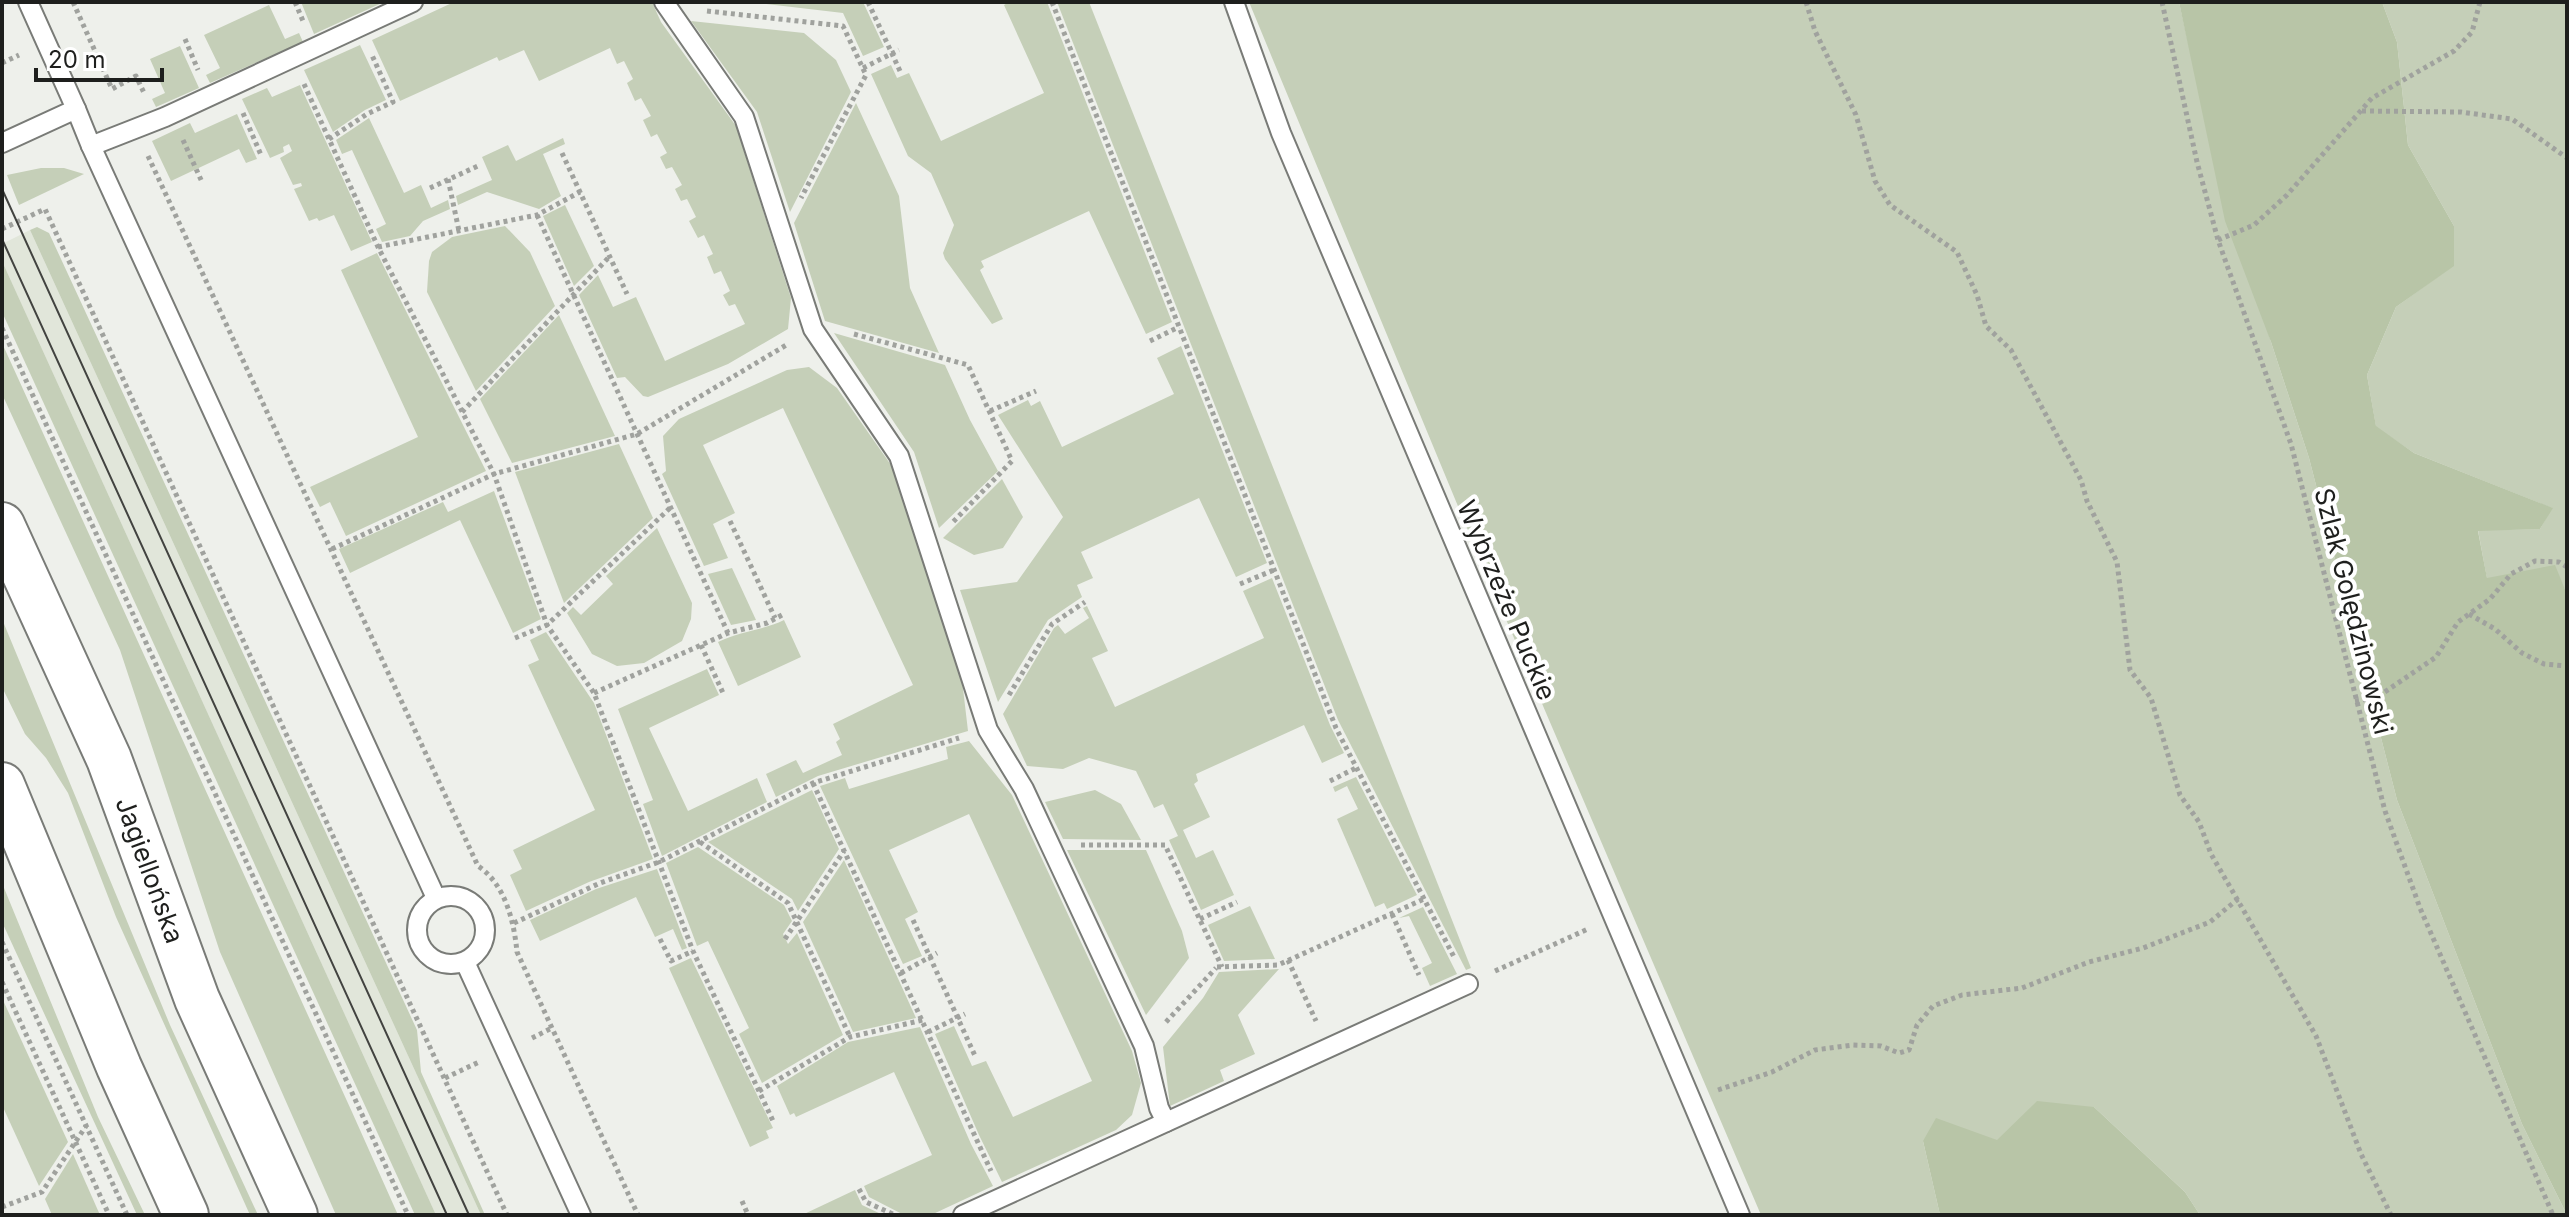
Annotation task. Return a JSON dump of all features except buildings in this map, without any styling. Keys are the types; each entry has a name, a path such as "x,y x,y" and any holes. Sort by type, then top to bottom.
{"main road":[{"name":"Jagiellońska","path":"2,525 109,759 197,999 295,1215"},
{"path":"2,785 119,1067 186,1215"}],"lane":[{"path":"28,2 436,898"},
{"path":"91,146 135,130 413,2"},
{"name":"Wybrzeże Puckie","path":"1234,2 1281,133 1740,1215"},
{"path":"665,4 744,117 812,326 899,456 988,730 1024,789 1144,1046 1159,1108 1166,1122"},
{"path":"2,143 76,109"},
{"path":"436,898 465,898 477,907 484,921 485,935 479,950 465,962 438,961 425,952 418,939 418,924 423,909 436,898"},
{"path":"465,962 581,1215"},
{"path":"963,1215 1468,984"}],"path":[{"path":"73,2 112,89 136,76 202,182"},
{"path":"868,2 900,71"},
{"path":"1052,2 1336,728 1468,984"},
{"path":"1806,2 1815,31 1856,115 1875,181 1890,205 1957,252 1977,295 1986,326 2011,350 2081,480 2087,501 2117,562 2130,670 2151,698 2180,795 2199,822 2211,854 2286,989 2316,1036 2361,1154 2391,1215"},
{"name":"Szlak Golędzinowski","path":"2162,2 2197,162 2218,240 2291,444 2385,811 2420,908 2553,1215"},
{"path":"2218,240 2254,225 2287,195 2372,98 2454,51 2472,32 2480,2"},
{"path":"665,4 843,26 866,75 782,234"},
{"path":"329,139 367,114 393,102 360,27"},
{"path":"863,68 899,50"},
{"path":"292,58 378,247 494,474 547,625 594,693 693,951 774,1123"},
{"path":"231,86 261,155"},
{"path":"2361,111 2461,112 2512,119 2567,158"},
{"path":"135,130 478,866 492,876 514,923 517,952 638,1215"},
{"path":"562,153 627,294"},
{"path":"430,188 480,165"},
{"path":"448,179 459,231"},
{"path":"378,247 537,215 580,192"},
{"path":"2,229 45,209 507,1215"},
{"path":"537,215 728,633"},
{"path":"462,412 610,256"},
{"path":"332,549 494,474 637,434 812,326 968,365 1012,461 928,547"},
{"path":"1150,341 1179,327"},
{"path":"2,328 408,1215"},
{"path":"990,411 1036,391"},
{"path":"515,638 547,625 671,507"},
{"path":"594,693 728,633 779,617 730,521"},
{"path":"2355,701 2376,698 2436,657 2458,622 2490,599 2511,574 2535,561 2559,562 2567,567"},
{"path":"1240,584 1274,570"},
{"path":"514,923 600,883 659,862 813,783 988,730 1052,624 1085,602"},
{"path":"2469,614 2495,629 2522,653 2544,664 2567,666"},
{"path":"701,645 723,693"},
{"path":"1330,781 1356,768"},
{"path":"813,783 1003,1197"},
{"path":"700,842 788,903 850,1037"},
{"path":"1049,845 1165,845 1220,966"},
{"path":"785,939 844,850"},
{"path":"1144,1046 1220,966 1278,965 1424,899"},
{"path":"1690,1100 1772,1072 1815,1050 1853,1045 1881,1046 1899,1053 1909,1050 1917,1025 1933,1006 1962,995 2022,988 2089,962 2143,948 2210,922 2238,899"},
{"path":"1200,919 1237,902"},
{"path":"1392,914 1431,1001"},
{"path":"1491,973 1613,917"},
{"path":"913,920 976,1058"},
{"path":"660,939 671,961 693,951"},
{"path":"2,942 127,1215"},
{"path":"901,973 937,953"},
{"path":"1288,960 1328,1048"},
{"path":"2,982 109,1215"},
{"path":"928,1032 965,1014"},
{"path":"759,1091 850,1037 923,1020"},
{"path":"2,1207 42,1192 86,1126"},
{"path":"859,1189 866,1202 895,1215"},
{"path":"742,1201 748,1215"}],"shaded area":[{"path":"30,230 481,1215 436,1215 2,261 2,244"}],"green space":[{"path":"301,2 384,2 314,34"},
{"path":"454,2 652,2 661,22 736,126 791,298 788,329 728,364 648,397 643,396 625,377 617,378 579,295 598,275 613,307 636,297 665,361 745,324 735,304 729,306 723,295 730,291 721,271 714,274 707,257 713,254 704,235 698,238 689,221 696,217 687,199 681,201 675,189 682,185 672,167 666,169 660,157 667,153 657,134 651,137 643,120 651,116 641,98 635,101 627,83 633,79 624,61 617,64 610,48 539,81 524,50 499,61 497,57 400,101 372,40"},
{"path":"748,2 863,2 884,47 863,56 843,13"},
{"path":"1009,2 1047,2 1172,322 1146,334 1089,211 981,261 984,267 980,270 1003,319 992,324 945,259 943,253 954,225 931,173 908,156 871,74 891,65 897,78 909,73 941,141 1044,93 1004,5"},
{"path":"1057,2 1089,2 1471,968 1466,970 1338,720"},
{"path":"1249,2 2179,2 2199,91 2271,342 2309,458 2397,800 2522,1124 2567,1215 2200,1215 2185,1192 2094,1107 2052,1215 1923,1141 1940,1215 1761,1215 1472,540"},
{"path":"2179,2 2382,2 2397,42 2408,145 2454,226 2454,266 2396,307 2367,375 2376,426 2414,453 2553,508 2540,529 2478,531 2487,578 2555,565 2567,594 2567,1215 2522,1124 2397,800 2309,458 2271,342 2225,221"},
{"path":"2382,2 2567,2 2567,594 2554,566 2487,579 2478,530 2540,529 2552,508 2414,453 2376,427 2367,375 2396,307 2454,265 2454,226 2408,145 2397,42"},
{"path":"269,5 285,39 299,33 303,42 210,83 206,75 220,68 204,35"},
{"path":"691,21 804,33 836,60 851,92 790,212 757,112"},
{"path":"360,45 386,100 333,132 304,70"},
{"path":"180,46 199,88 156,107 152,99 165,93 150,59"},
{"path":"300,85 372,242 351,251 334,215 309,221 294,189 302,186 301,183 293,185 280,158 292,151 289,144 283,147 284,152 270,158 242,99 267,88 272,97"},
{"path":"856,103 899,196 910,288 939,353 825,321 794,223"},
{"path":"237,114 257,159 246,163 239,149 171,181 152,141 190,123 195,133"},
{"path":"369,118 404,193 421,185 431,208 448,200 450,209 423,221 410,236 382,242 376,229 386,224 352,150 342,154 336,140"},
{"path":"563,138 565,144 543,154 561,196 539,209 487,192 458,205 456,196 492,180 482,157 508,145 516,161"},
{"path":"41,168 64,168 84,174 19,205 7,175"},
{"path":"565,205 594,266 574,286 543,216"},
{"path":"505,226 530,252 555,306 476,391 427,292 429,261 432,252 452,237"},
{"path":"37,227 49,233 417,1030 421,1072 485,1215 481,1215 30,230"},
{"path":"377,253 486,471 346,536 330,502 320,507 310,487 418,437 341,270"},
{"path":"2,261 436,1215 415,1215 2,312"},
{"path":"559,315 615,436 512,463 480,399"},
{"path":"834,333 945,365 998,471 939,528 914,452"},
{"path":"2,343 398,1215 336,1215 220,952 120,650 2,394"},
{"path":"1181,346 1267,563 1236,577 1199,498 1081,552 1093,578 1077,585 1082,597 1048,620 998,702 960,590 1017,582 1063,517 998,415 1028,400 1031,406 1040,401 1062,447 1174,394 1157,358"},
{"path":"809,367 837,388 891,465 962,680 968,731 818,776 776,797 766,774 796,760 803,773 842,755 836,742 840,739 833,724 913,685 783,408 703,445 735,513 713,524 728,558 704,566 662,474 666,471 663,436 679,419 787,370"},
{"path":"619,444 653,518 564,603 515,472"},
{"path":"1002,479 1023,517 1003,548 974,555 943,538"},
{"path":"494,491 541,619 513,633 460,520 350,573 339,549 443,502 448,512"},
{"path":"657,528 692,603 691,619 682,641 644,663 617,666 592,654 567,613 573,607 581,615 613,584 606,576"},
{"path":"732,568 756,620 731,625 708,574"},
{"path":"1272,578 1344,753 1322,763 1304,725 1196,774 1198,781 1194,784 1210,817 1183,830 1196,858 1213,850 1234,895 1201,910 1169,840 1178,836 1163,804 1154,808 1136,771 1089,758 1063,769 1027,766 1003,714 1054,628 1058,625 1065,634 1089,618 1083,608 1087,606 1108,651 1092,658 1115,707 1264,638 1243,591"},
{"path":"2,619 170,1025 258,1215 250,1215 116,917 68,793 46,758 25,734 2,687"},
{"path":"784,620 801,657 738,686 718,642"},
{"path":"546,632 594,703 653,859 589,882 526,911 510,875 522,869 513,850 595,810 528,665 539,660 530,640"},
{"path":"707,669 719,695 649,728 688,811 757,778 767,802 662,856 643,804 653,800 618,709"},
{"path":"969,741 1012,795 1132,1051 1141,1083 1132,1115 1116,1130 1002,1182 935,1034 954,1026 972,1066 986,1061 1013,1117 1092,1081 969,814 889,850 918,912 905,919 922,956 903,964 820,786 845,778 849,789 948,759 946,747"},
{"path":"1356,777 1417,895 1387,909 1384,903 1375,907 1337,819 1358,809 1347,786 1335,792 1333,787"},
{"path":"812,790 839,849 798,911 792,899 708,842"},
{"path":"1095,790 1121,804 1141,840 1063,839 1045,802"},
{"path":"698,847 784,905 792,921 783,934 788,944 797,933 843,1035 762,1083 739,1034 749,1028 708,941 697,946 666,863"},
{"path":"1067,850 1146,850 1182,931 1189,958 1146,1015"},
{"path":"844,860 916,1018 853,1032 803,922"},
{"path":"657,869 687,948 682,950 673,929 655,937 636,897 540,941 530,920 596,889"},
{"path":"2,883 98,1117 145,1215 137,1215 2,922"},
{"path":"1250,906 1275,959 1224,961 1208,925"},
{"path":"1423,907 1457,974 1430,986 1422,968 1432,963 1409,916 1399,918"},
{"path":"691,958 773,1128 766,1131 769,1138 750,1147 669,968"},
{"path":"1279,969 1238,1015 1255,1054 1220,1070 1224,1081 1170,1106 1163,1047 1203,998 1219,972"},
{"path":"2,998 68,1142 39,1186 2,1105"},
{"path":"920,1027 971,1144 993,1186 931,1215 904,1215 869,1197 864,1186 932,1155 894,1072 796,1117 794,1113 790,1115 777,1086 848,1042"},
{"path":"2037,1101 2094,1107 2185,1192 2200,1215 1940,1215 1923,1141 1936,1118 1997,1140"},
{"path":"73,1154 100,1215 52,1215 45,1199"},
{"path":"855,1190 862,1205 883,1215 802,1215"}],"tram line":[{"path":"2,189 469,1215"},
{"path":"2,239 447,1215"}]}
